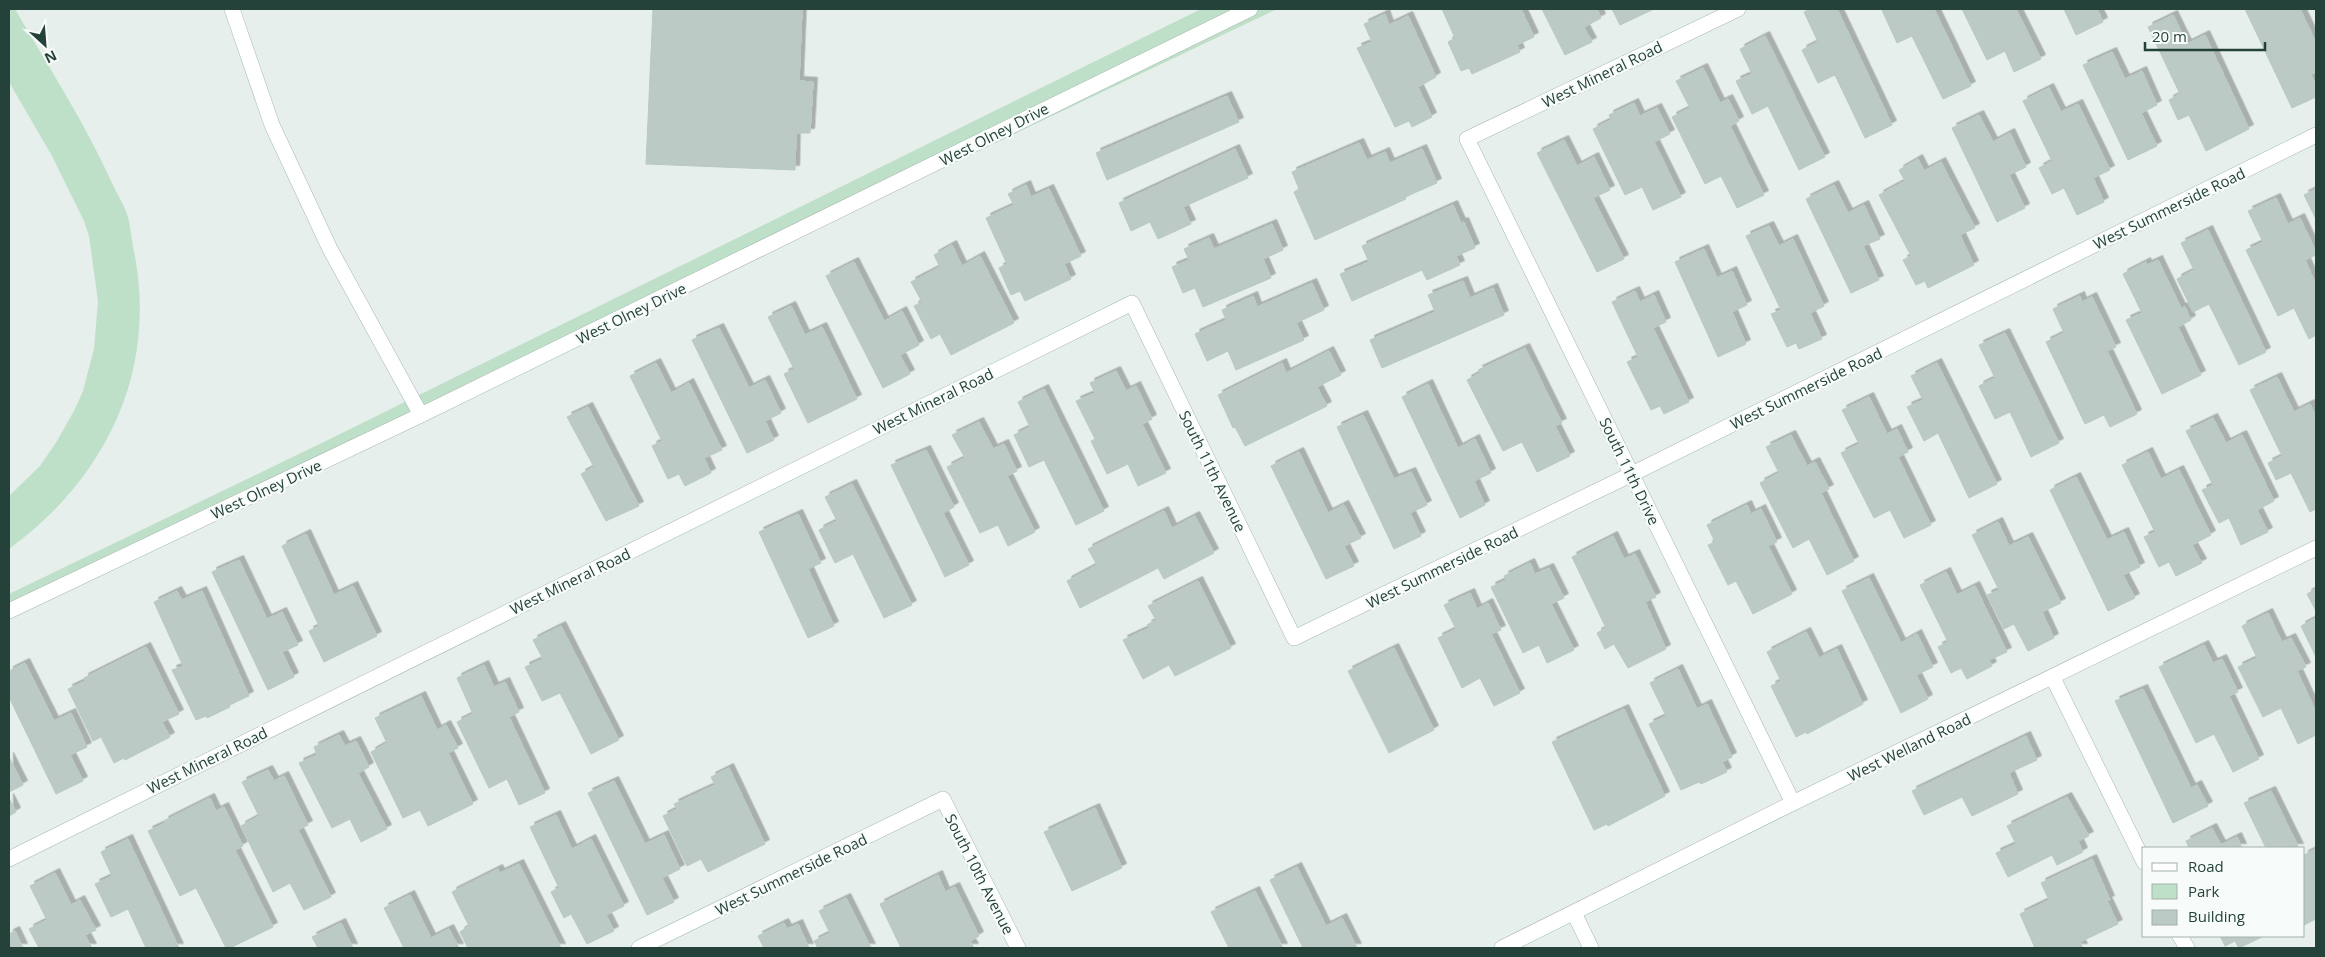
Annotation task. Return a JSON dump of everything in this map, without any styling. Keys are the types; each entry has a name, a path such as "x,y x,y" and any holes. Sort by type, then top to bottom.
{"street":[{"path":"232,9 272,125 330,249 421,415"},
{"name":"West Olney Drive","path":"9,611 421,415 1250,9"},
{"name":"West Mineral Road","path":"1467,139 1738,9"},
{"name":"West Summerside Road","path":"1294,638 1632,474 2316,135"},
{"name":"South 11th Drive","path":"1467,139 1793,803"},
{"name":"West Mineral Road","path":"9,859 1132,303"},
{"name":"South 11th Avenue","path":"1132,303 1294,638"},
{"name":"West Welland Road","path":"1502,948 1793,803 2053,678 2316,548"},
{"path":"2053,678 2142,858"},
{"name":"West Summerside Road","path":"639,948 943,800"},
{"name":"South 10th Avenue","path":"943,800 1018,948"},
{"path":"1574,913 1591,948"},
{"path":"2181,937 2187,948"}],"green space":[{"path":"9,9 15,9 66,95 124,206 134,251 139,296 138,339 131,380 117,419 98,455 73,490 43,521 9,549 9,496 40,466 75,409 83,391 94,349 98,301 89,236 84,221 52,156 9,82"},
{"path":"1201,9 1277,9 9,612 9,594 334,437"}],"building":[{"path":"653,9 802,9 799,81 813,82 810,133 796,133 795,170 646,164"},
{"path":"1442,9 1521,9 1534,37 1517,45 1520,52 1472,74 1469,68 1461,71 1448,42 1455,38"},
{"path":"1542,9 1597,9 1601,18 1584,27 1592,42 1565,55"},
{"path":"1612,9 1654,9 1620,25"},
{"path":"1810,9 1837,9 1892,125 1865,138 1835,75 1818,83 1802,50 1818,42 1804,12"},
{"path":"1934,9 1971,86 1943,99 1912,36 1897,43 1882,10"},
{"path":"1962,9 2016,9 2041,59 2014,72 2005,51 1987,60"},
{"path":"2064,9 2097,9 2103,22 2076,35"},
{"path":"2245,9 2300,9 2316,43 2316,72 2311,75 2316,85 2316,97 2292,108"},
{"path":"1385,14 1389,25 1408,16 1436,77 1418,87 1432,117 1412,127 1409,121 1395,127 1357,48 1372,42 1364,24"},
{"path":"2173,15 2187,44 2205,35 2249,129 2206,151 2189,115 2178,120 2169,100 2180,94 2148,27"},
{"path":"1765,36 1825,157 1799,170 1768,106 1752,114 1736,81 1752,74 1740,49"},
{"path":"2112,52 2125,79 2142,71 2157,105 2141,113 2157,146 2128,160 2083,65"},
{"path":"1703,68 1720,103 1728,99 1739,121 1730,126 1764,195 1737,208 1721,176 1705,184 1672,117 1690,108 1676,81"},
{"path":"2049,88 2061,112 2078,104 2110,170 2093,178 2104,202 2077,215 2064,188 2052,194 2039,168 2052,161 2023,101"},
{"path":"1227,96 1239,122 1107,180 1096,153"},
{"path":"1634,103 1640,116 1657,108 1670,134 1654,142 1681,197 1653,210 1642,187 1625,195 1593,129 1611,120 1609,115"},
{"path":"1979,115 1993,142 2010,133 2026,167 2009,175 2025,208 1997,222 1952,128"},
{"path":"1564,140 1577,166 1594,157 1610,190 1593,198 1624,259 1597,272 1537,153"},
{"path":"1359,143 1367,160 1385,152 1390,163 1422,149 1437,183 1315,240 1294,192 1299,189 1292,172"},
{"path":"1235,149 1248,178 1183,207 1191,224 1158,239 1150,222 1131,231 1119,203"},
{"path":"1918,159 1924,171 1941,162 1975,228 1960,235 1974,265 1928,288 1925,281 1916,285 1903,260 1911,256 1879,195 1905,181 1899,170"},
{"path":"1026,185 1031,197 1049,189 1081,256 1064,264 1071,279 1025,301 1020,291 1011,295 999,268 1007,264 986,218 1014,205 1008,194"},
{"path":"1834,185 1848,213 1864,205 1880,239 1863,246 1879,280 1851,293 1806,199"},
{"path":"2316,189 2316,219 2304,195"},
{"path":"2276,198 2288,224 2300,218 2316,252 2316,255 2305,260 2316,285 2316,335 2309,339 2294,308 2278,316 2246,250 2263,242 2248,211"},
{"path":"1453,205 1461,223 1464,222 1475,248 1456,256 1460,265 1427,280 1422,270 1352,301 1340,274 1369,262 1362,246"},
{"path":"1272,224 1283,250 1263,259 1271,278 1203,307 1195,288 1183,293 1172,267 1189,260 1184,249 1209,238 1214,249"},
{"path":"1769,226 1779,246 1793,239 1824,306 1810,313 1822,339 1799,349 1796,343 1787,347 1771,314 1781,310 1746,236"},
{"path":"2208,230 2266,352 2239,365 2209,304 2193,312 2177,279 2194,270 2181,243"},
{"path":"952,245 962,266 980,256 1014,323 951,355 940,334 931,339 914,306 922,302 911,282 940,267 934,255"},
{"path":"1704,249 1717,278 1732,271 1747,305 1732,312 1746,344 1718,357 1675,262"},
{"path":"2158,260 2181,308 2185,307 2191,320 2178,327 2201,375 2162,394 2126,320 2142,313 2123,274 2146,262 2147,265"},
{"path":"854,262 884,321 902,311 919,345 900,355 910,374 883,388 826,276"},
{"path":"1463,281 1470,298 1493,288 1504,315 1382,368 1370,340 1435,312 1428,295"},
{"path":"1312,283 1324,310 1296,323 1304,340 1236,370 1228,351 1207,361 1195,334 1226,320 1222,310 1253,296 1257,307"},
{"path":"1635,291 1640,302 1654,295 1666,322 1653,328 1689,402 1664,414 1660,406 1651,410 1627,362 1638,357 1612,302"},
{"path":"2080,296 2082,302 2092,297 2116,347 2107,351 2137,414 2110,427 2104,415 2085,424 2046,342 2064,333 2053,309"},
{"path":"791,306 805,335 822,327 857,399 808,423 784,374 794,369 768,317"},
{"path":"719,328 749,388 765,380 781,413 765,421 774,440 747,453 692,340"},
{"path":"2005,333 2059,443 2031,457 2010,412 1995,419 1979,386 1995,378 1979,345"},
{"path":"1525,348 1562,423 1555,426 1570,456 1537,472 1522,442 1503,451 1467,380 1480,373 1478,370"},
{"path":"1329,351 1341,375 1317,387 1327,406 1245,446 1235,427 1233,428 1218,395 1282,363 1286,373"},
{"path":"656,363 671,393 689,383 722,450 704,458 711,473 685,486 679,474 668,479 652,446 662,441 630,376"},
{"path":"1937,363 1997,484 1969,498 1938,433 1924,441 1907,407 1923,400 1911,376"},
{"path":"1116,371 1126,391 1136,386 1152,419 1142,424 1166,473 1138,486 1128,464 1107,474 1091,441 1095,439 1076,401 1095,393 1090,383"},
{"path":"2277,377 2294,412 2310,404 2316,417 2316,509 2310,512 2291,473 2276,480 2268,463 2282,456 2250,390"},
{"path":"1428,384 1458,448 1475,439 1491,473 1474,481 1485,505 1460,518 1402,397"},
{"path":"1044,389 1104,511 1076,525 1044,460 1029,467 1014,435 1030,427 1018,402"},
{"path":"1869,397 1887,434 1897,429 1908,452 1898,457 1931,525 1904,538 1890,510 1874,518 1841,453 1859,444 1842,410"},
{"path":"588,407 639,506 606,521 581,474 594,467 567,417"},
{"path":"1363,415 1394,479 1411,472 1427,505 1410,513 1421,536 1394,549 1337,427"},
{"path":"2213,418 2226,443 2242,435 2274,501 2257,510 2268,532 2241,545 2229,518 2219,523 2202,490 2213,485 2186,431"},
{"path":"979,422 993,449 1004,444 1017,471 1007,476 1035,532 1008,546 998,525 980,533 947,467 965,458 952,435"},
{"path":"1791,435 1807,466 1815,462 1829,489 1821,493 1854,561 1827,575 1809,539 1793,548 1760,483 1779,473 1766,447"},
{"path":"926,450 954,507 943,513 969,565 945,577 891,465"},
{"path":"1299,452 1328,513 1344,505 1361,538 1344,546 1354,566 1326,579 1271,466"},
{"path":"2148,452 2161,479 2179,470 2211,535 2192,545 2202,563 2176,576 2169,562 2159,567 2144,537 2155,532 2122,465"},
{"path":"2076,477 2107,540 2124,532 2140,567 2123,575 2135,598 2108,611 2050,490"},
{"path":"852,484 912,605 884,618 853,554 835,563 819,530 837,521 825,497"},
{"path":"1747,505 1751,514 1761,509 1777,542 1768,546 1792,594 1753,614 1736,581 1728,585 1708,545 1715,542 1707,525"},
{"path":"1164,511 1172,528 1195,516 1214,553 1164,579 1158,568 1080,608 1067,581 1097,565 1088,549"},
{"path":"798,514 821,563 808,569 834,626 808,638 759,532"},
{"path":"1998,522 2009,546 2028,537 2061,603 2042,612 2054,638 2028,651 2014,624 2004,629 1987,595 1999,590 1972,535"},
{"path":"306,534 334,595 353,586 377,636 324,662 309,631 319,626 282,546"},
{"path":"1613,536 1624,559 1635,554 1656,597 1645,602 1666,649 1628,668 1614,644 1605,649 1597,633 1606,628 1572,557"},
{"path":"239,560 267,619 282,612 298,645 282,652 294,677 268,690 212,572"},
{"path":"1530,563 1535,574 1549,568 1564,598 1551,604 1574,650 1547,663 1539,645 1523,653 1491,587 1506,580 1504,576"},
{"path":"1946,572 1957,595 1975,586 2007,652 1989,660 1992,666 1967,679 1961,668 1951,673 1938,647 1948,642 1920,585"},
{"path":"1869,578 1901,643 1917,634 1933,667 1916,675 1928,699 1901,713 1842,591"},
{"path":"1198,581 1231,648 1175,676 1169,665 1143,679 1123,640 1149,628 1147,625 1156,620 1148,606"},
{"path":"2316,589 2316,611 2307,594"},
{"path":"177,591 182,600 202,591 249,696 207,718 206,716 196,720 172,670 183,666 154,602"},
{"path":"1470,593 1477,609 1488,603 1501,630 1491,634 1520,693 1494,706 1480,678 1462,688 1438,638 1456,629 1444,605"},
{"path":"2268,613 2282,642 2291,638 2306,667 2297,671 2316,712 2316,735 2298,744 2281,708 2263,717 2238,667 2257,658 2242,626"},
{"path":"2316,618 2316,657 2301,626"},
{"path":"561,626 619,740 591,754 560,693 542,701 525,667 543,659 533,640"},
{"path":"1806,632 1819,658 1837,649 1863,704 1807,734 1806,732 1796,737 1771,686 1781,681 1767,652"},
{"path":"2204,645 2213,663 2222,659 2238,692 2229,696 2259,759 2233,772 2214,734 2196,743 2159,667"},
{"path":"146,647 179,714 162,722 170,737 125,760 124,758 114,763 101,737 93,741 68,689 85,681 84,678"},
{"path":"1394,648 1434,730 1389,753 1348,671"},
{"path":"25,663 54,721 71,713 87,747 70,755 83,781 56,794 9,697 9,671"},
{"path":"484,665 494,687 505,682 519,712 509,717 545,793 519,805 507,779 489,788 457,722 473,714 457,678"},
{"path":"1678,669 1697,709 1707,704 1732,757 1722,762 1727,772 1701,784 1699,782 1681,790 1649,724 1666,716 1650,683"},
{"path":"2143,689 2191,788 2197,785 2208,806 2173,823 2115,701"},
{"path":"421,696 437,730 446,725 458,748 448,753 473,804 428,826 420,810 403,818 371,752 387,743 375,718"},
{"path":"1624,709 1665,796 1608,826 1607,824 1594,830 1552,742"},
{"path":"339,735 345,746 356,741 369,767 358,773 387,829 361,842 350,819 332,828 299,763 317,755 314,747"},
{"path":"2026,736 2037,760 2009,773 2018,794 1972,816 1962,797 1924,815 1912,791"},
{"path":"9,757 23,785 9,792"},
{"path":"729,768 765,844 708,872 701,859 687,866 663,816 677,809 674,804 715,785 711,777"},
{"path":"268,770 274,781 284,776 308,825 298,830 331,897 304,910 290,883 273,892 241,826 259,816 242,782"},
{"path":"614,781 645,844 664,835 680,869 662,878 674,902 647,915 588,793"},
{"path":"2271,791 2299,847 2266,847 2244,803"},
{"path":"2067,797 2089,836 2078,841 2083,852 2057,865 2052,855 2008,877 1996,853 2016,844 2007,826"},
{"path":"9,798 16,812 9,816"},
{"path":"210,798 216,811 224,807 243,846 235,850 273,927 230,948 226,948 196,888 180,896 148,831"},
{"path":"1095,808 1122,868 1072,891 1044,832"},
{"path":"556,815 572,849 591,839 624,906 606,915 614,931 587,944 571,914 564,918 551,892 559,888 530,827"},
{"path":"2212,828 2221,845 2237,837 2242,847 2189,847 2186,841"},
{"path":"128,839 179,948 146,948 128,909 111,917 95,884 112,876 101,852"},
{"path":"2316,849 2316,919 2305,924 2305,854"},
{"path":"2092,859 2110,900 2107,901 2118,924 2080,942 2083,948 2035,948 2020,914 2049,900 2041,883"},
{"path":"519,864 561,948 468,948 460,932 469,926 452,892 498,869 500,873"},
{"path":"1297,867 1326,926 1342,918 1357,948 1303,948 1270,880"},
{"path":"55,873 71,905 80,900 96,930 85,935 92,948 39,948 29,929 47,920 30,886"},
{"path":"938,875 945,892 955,887 979,936 970,941 974,948 901,948 880,904"},
{"path":"1255,891 1283,948 1229,948 1211,912"},
{"path":"410,895 431,938 449,929 459,948 404,948 384,908"},
{"path":"846,898 871,948 818,948 814,941 830,933 819,911"},
{"path":"341,923 353,948 318,948 312,937"},
{"path":"784,923 787,929 798,924 809,948 764,948 758,936"},
{"path":"15,931 23,948 9,948 9,934"},
{"path":"2220,937 2262,937 2239,948 2235,941 2225,946"}]}
